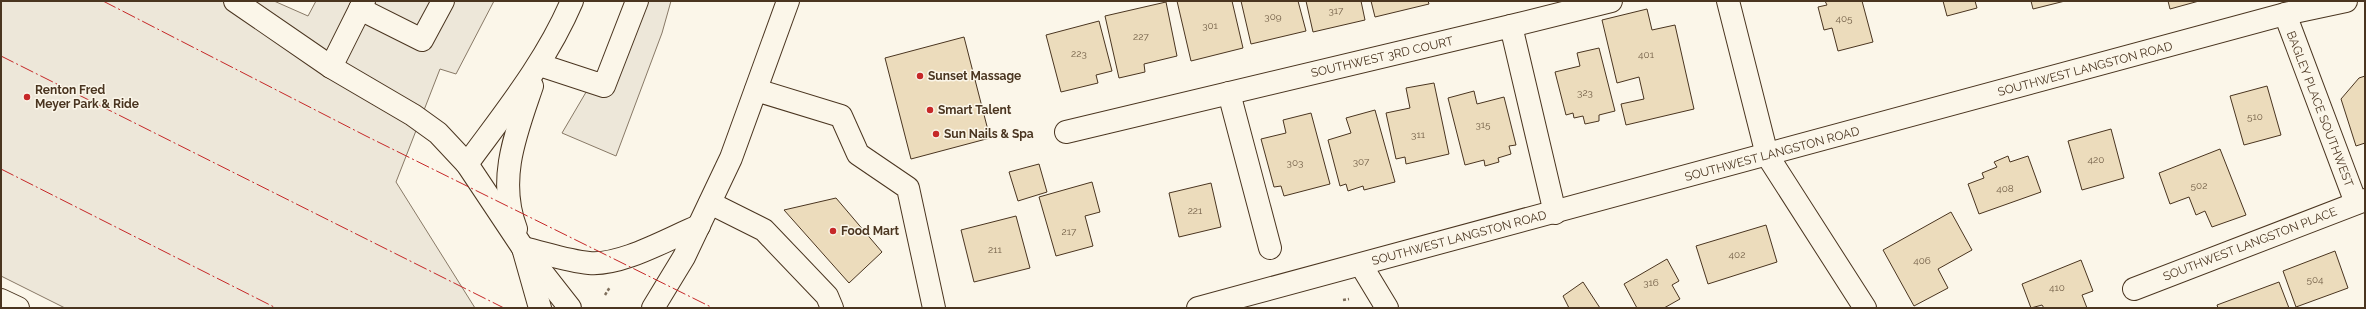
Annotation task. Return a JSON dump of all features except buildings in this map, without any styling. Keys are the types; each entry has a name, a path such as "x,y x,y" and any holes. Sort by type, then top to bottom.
{"street":[{"path":"235,1 331,67 413,115 438,134 466,164 523,248 570,308"},
{"path":"331,67 362,5 422,40 443,1"},
{"path":"466,164 540,65 561,26 572,1"},
{"path":"540,65 604,86 637,1"},
{"path":"653,308 684,257 731,158 788,1"},
{"name":"SOUTHWEST 3RD COURT","path":"1066,132 1611,1"},
{"path":"1728,1 1767,156 1865,308"},
{"name":"SOUTHWEST LANGSTON ROAD","path":"1198,308 1767,156 2285,14 2346,1"},
{"name":"BAGLEY PLACE SOUTHWEST","path":"2285,14 2360,201"},
{"path":"1511,26 1555,213"},
{"path":"540,65 510,154 507,177 509,201 540,308"},
{"path":"756,90 841,116 858,154 908,188 934,308"},
{"path":"1230,93 1270,248"},
{"name":"SOUTHWEST LANGSTON PLACE","path":"2134,289 2360,201"},
{"path":"710,203 764,230 826,304"},
{"path":"523,248 574,261 591,263 608,262 625,257 699,226"},
{"path":"1361,265 1387,308"},
{"path":"1,300 18,308"}],"path":[{"path":"1343,300 1349,298"}],"shaded area":[{"path":"1,1 274,1 308,16 316,1 494,1 456,74 440,69 396,182 475,308 65,308 1,276"},
{"path":"627,1 671,1 662,33 616,156 562,133 602,65"}],"power":[{"path":"103,1 366,136 713,308"},
{"path":"1,56 504,308"},
{"path":"1,169 276,308"}],"place":[{"name":"Sunset Massage","path":"920,76"},
{"name":"Renton Fred Meyer Park & Ride","path":"27,97"},
{"name":"Smart Talent","path":"930,110"},
{"name":"Sun Nails & Spa","path":"936,134"},
{"name":"Food Mart","path":"833,231"}]}
